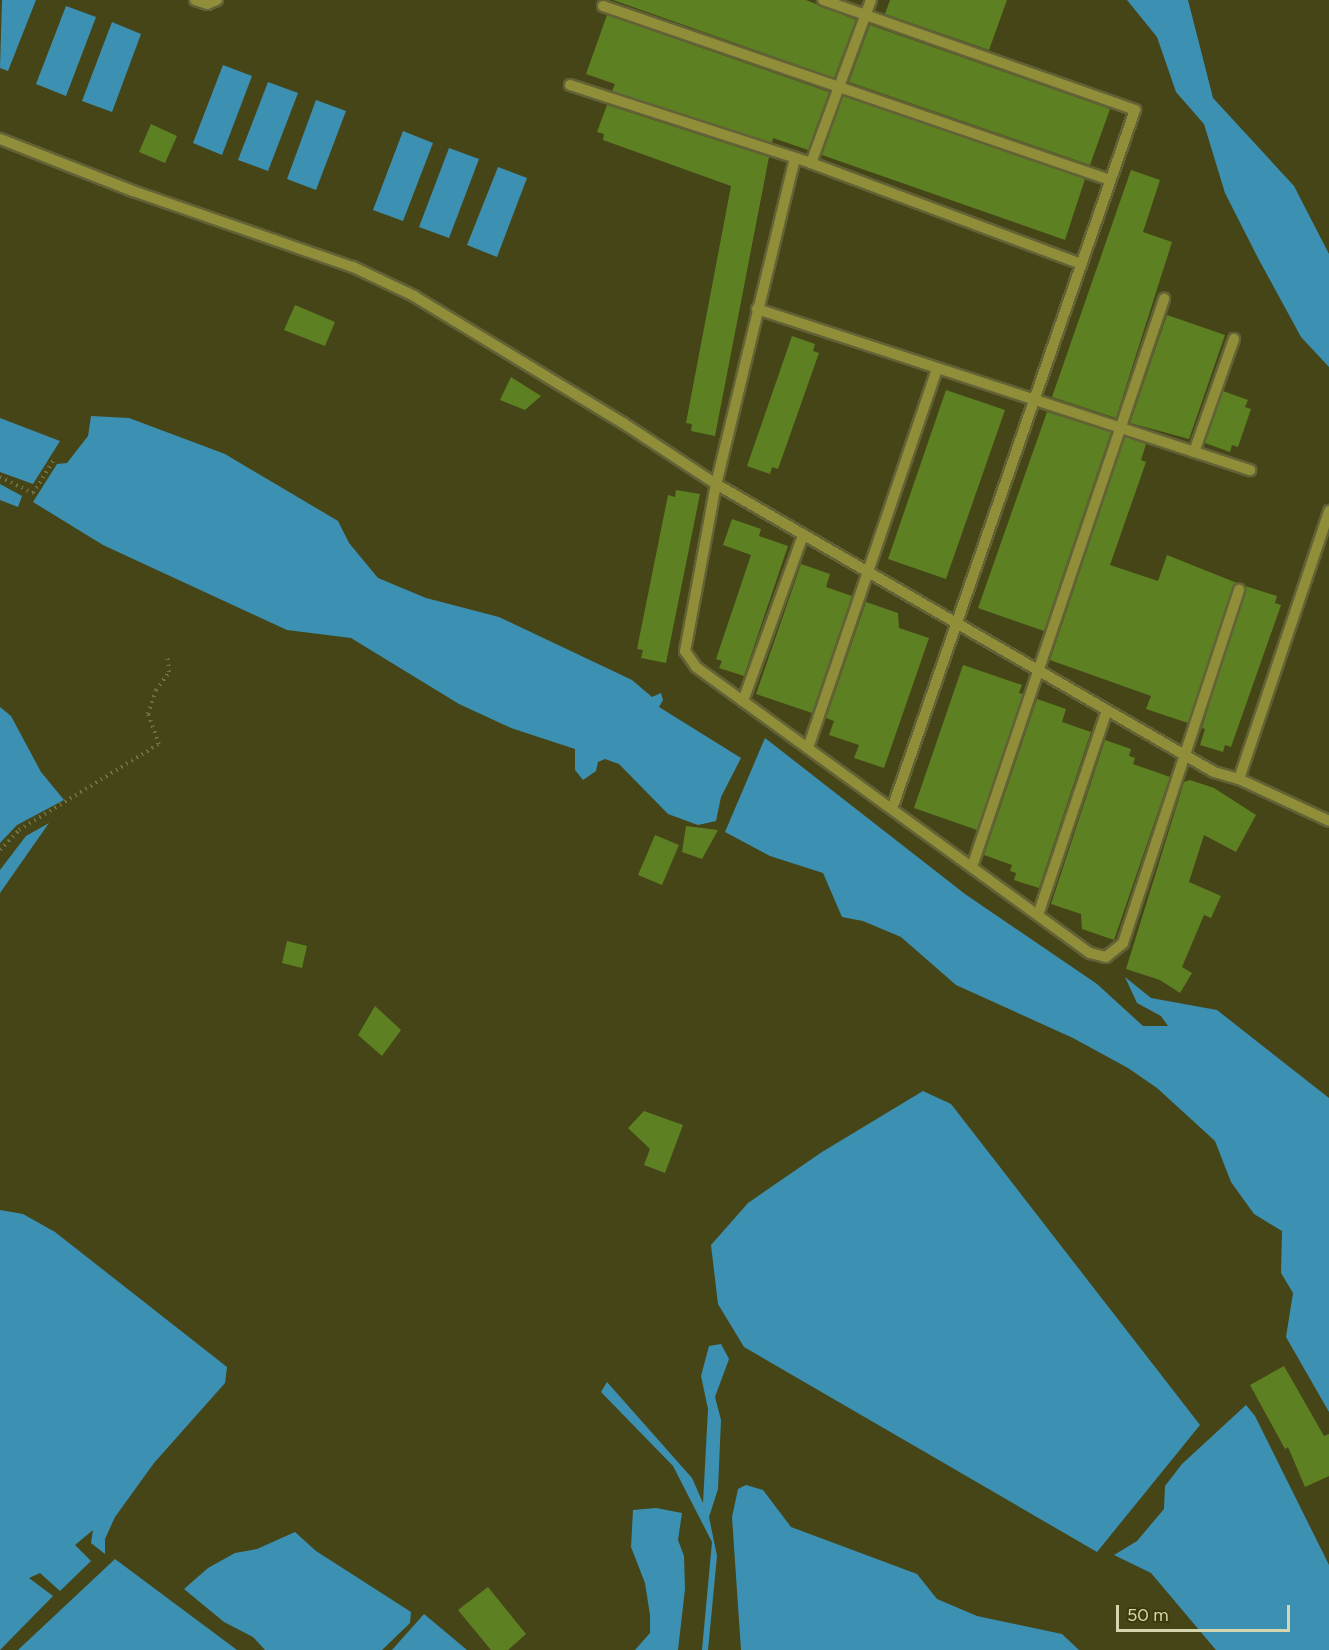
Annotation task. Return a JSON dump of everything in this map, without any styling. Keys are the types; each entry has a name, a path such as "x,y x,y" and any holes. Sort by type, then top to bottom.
{"street":[{"path":"195,0 207,4 217,0"},
{"path":"823,0 1135,110 892,809"},
{"path":"811,163 871,0"},
{"path":"603,6 1110,180"},
{"path":"570,85 811,163 1081,264"},
{"path":"0,139 133,191 353,267 404,291 623,423 716,484 1184,755 1214,772 1239,779 1329,821"},
{"path":"795,158 716,484 685,651 696,667 1038,915 1095,955 1106,957 1119,948 1239,590"},
{"path":"972,867 1164,299"},
{"path":"757,309 1250,470"},
{"path":"1194,452 1234,339"},
{"path":"808,748 938,368"},
{"path":"1239,779 1329,512"},
{"path":"743,701 803,535"},
{"path":"1038,915 1107,710"}],"path":[{"path":"0,477 33,494 54,460"},
{"path":"0,850 19,830 159,744 148,714 156,690 169,672 167,656"}],"water":[{"path":"2,0 36,0 8,71 0,68"},
{"path":"1127,0 1188,0 1213,98 1294,186 1329,254 1329,367 1301,337 1225,193 1204,124 1176,92 1157,37"},
{"path":"66,6 96,17 66,96 36,84"},
{"path":"112,22 141,34 112,112 82,101"},
{"path":"223,65 252,76 222,155 193,143"},
{"path":"268,82 298,93 268,171 238,160"},
{"path":"316,100 346,111 316,190 287,179"},
{"path":"403,131 433,143 403,221 373,210"},
{"path":"449,148 479,159 449,238 419,227"},
{"path":"498,167 527,178 497,257 467,245"},
{"path":"91,416 129,418 225,454 338,521 349,543 378,578 426,598 499,617 632,680 652,697 661,693 663,700 659,707 741,758 721,797 716,821 698,825 668,814 619,764 605,759 598,762 596,771 583,780 575,770 575,749 511,728 459,704 351,638 287,630 103,545 33,502 57,464 67,463 88,436"},
{"path":"0,418 60,441 33,484 0,472"},
{"path":"0,484 22,496 18,507 0,500"},
{"path":"0,707 11,716 41,772 64,800 17,825 0,843"},
{"path":"765,738 965,894 1097,984 1143,1026 1168,1026 1161,1016 1137,1003 1125,977 1151,998 1217,1010 1329,1098 1329,1412 1286,1337 1293,1293 1281,1273 1282,1231 1254,1214 1231,1182 1215,1141 1157,1088 1128,1068 1073,1038 956,985 901,937 863,921 842,917 823,873 770,856 725,832"},
{"path":"49,823 0,893 0,870 26,836"},
{"path":"923,1091 951,1104 1200,1425 1097,1552 744,1347 718,1304 711,1245 748,1203 822,1152"},
{"path":"0,1210 23,1214 55,1232 227,1367 225,1383 154,1463 115,1517 105,1539 105,1554 91,1543 93,1530 75,1545 91,1561 60,1591 40,1573 29,1578 53,1596 0,1650"},
{"path":"721,1344 729,1359 715,1397 721,1420 718,1489 709,1517 717,1556 708,1650 702,1650 712,1542 673,1466 601,1392 607,1382 692,1478 703,1503 708,1409 701,1376 709,1346"},
{"path":"1246,1405 1255,1416 1329,1565 1329,1650 1216,1650 1151,1573 1114,1555 1137,1541 1164,1509 1165,1486 1182,1464"},
{"path":"746,1485 763,1490 791,1527 917,1574 937,1599 977,1616 1062,1634 1079,1650 741,1650 732,1517 738,1489"},
{"path":"656,1508 682,1513 678,1540 684,1556 685,1589 678,1650 635,1650 650,1633 650,1615 645,1583 631,1547 633,1510"},
{"path":"295,1532 316,1551 411,1612 410,1623 382,1650 265,1650 253,1637 224,1622 184,1589 208,1568 235,1553 257,1549"},
{"path":"115,1559 237,1650 18,1650"},
{"path":"424,1614 467,1650 392,1650"}],"building":[{"path":"613,0 806,0 856,20 834,78"},
{"path":"890,0 1007,0 989,50 885,14"},
{"path":"607,15 829,92 808,150 773,138 772,143 612,91 615,84 586,74"},
{"path":"870,25 1110,109 1090,165 849,82"},
{"path":"843,96 1085,179 1065,240 822,155"},
{"path":"607,105 769,157 715,436 691,431 692,424 686,423 731,186 603,140 604,134 597,132"},
{"path":"151,124 177,136 165,163 139,152"},
{"path":"1131,170 1160,180 1143,232 1172,242 1116,418 1052,397"},
{"path":"295,305 335,322 325,346 284,330"},
{"path":"1167,315 1225,335 1189,439 1130,423"},
{"path":"792,336 815,344 813,351 819,353 778,469 772,467 770,474 747,466"},
{"path":"511,377 541,396 525,410 500,400"},
{"path":"946,390 1005,410 946,579 888,559"},
{"path":"1223,391 1248,400 1245,407 1251,409 1238,447 1232,445 1230,452 1205,443"},
{"path":"1047,412 1111,432 1044,631 978,608"},
{"path":"1125,437 1146,444 1141,460 1146,462 1110,565 1158,581 1167,555 1237,583 1188,723 1146,709 1151,696 1050,660"},
{"path":"676,490 700,494 666,663 641,658 643,650 637,649 668,495 675,497"},
{"path":"732,519 761,529 759,536 788,546 744,676 719,668 722,661 716,659 751,555 723,545"},
{"path":"801,564 830,574 826,587 852,596 812,713 756,694"},
{"path":"1245,586 1277,596 1275,603 1281,605 1231,747 1225,745 1223,752 1200,745 1205,729 1202,728"},
{"path":"866,602 898,613 899,628 929,638 884,768 854,758 859,745 829,735 834,721 826,718"},
{"path":"963,665 1022,685 1019,693 1023,694 977,830 914,808"},
{"path":"1037,699 1066,709 1062,722 1091,732 1039,888 1014,880 1016,873 1010,871 1012,865 984,855"},
{"path":"1105,740 1131,749 1129,756 1135,758 1133,764 1170,777 1114,940 1082,929 1081,914 1051,904"},
{"path":"1190,780 1214,788 1256,815 1236,852 1204,835 1189,882 1221,896 1211,918 1204,915 1182,967 1192,973 1180,993 1160,980 1126,969 1184,782"},
{"path":"686,826 718,830 702,859 682,852"},
{"path":"655,835 679,845 662,885 638,875"},
{"path":"287,941 307,946 302,968 282,963"},
{"path":"375,1006 401,1030 382,1056 358,1035"},
{"path":"644,1111 683,1125 665,1173 644,1165 650,1149 628,1128"},
{"path":"1284,1366 1324,1436 1329,1434 1329,1476 1305,1487 1288,1447 1285,1449 1250,1385"},
{"path":"488,1587 526,1634 508,1650 491,1650 458,1610"}]}
